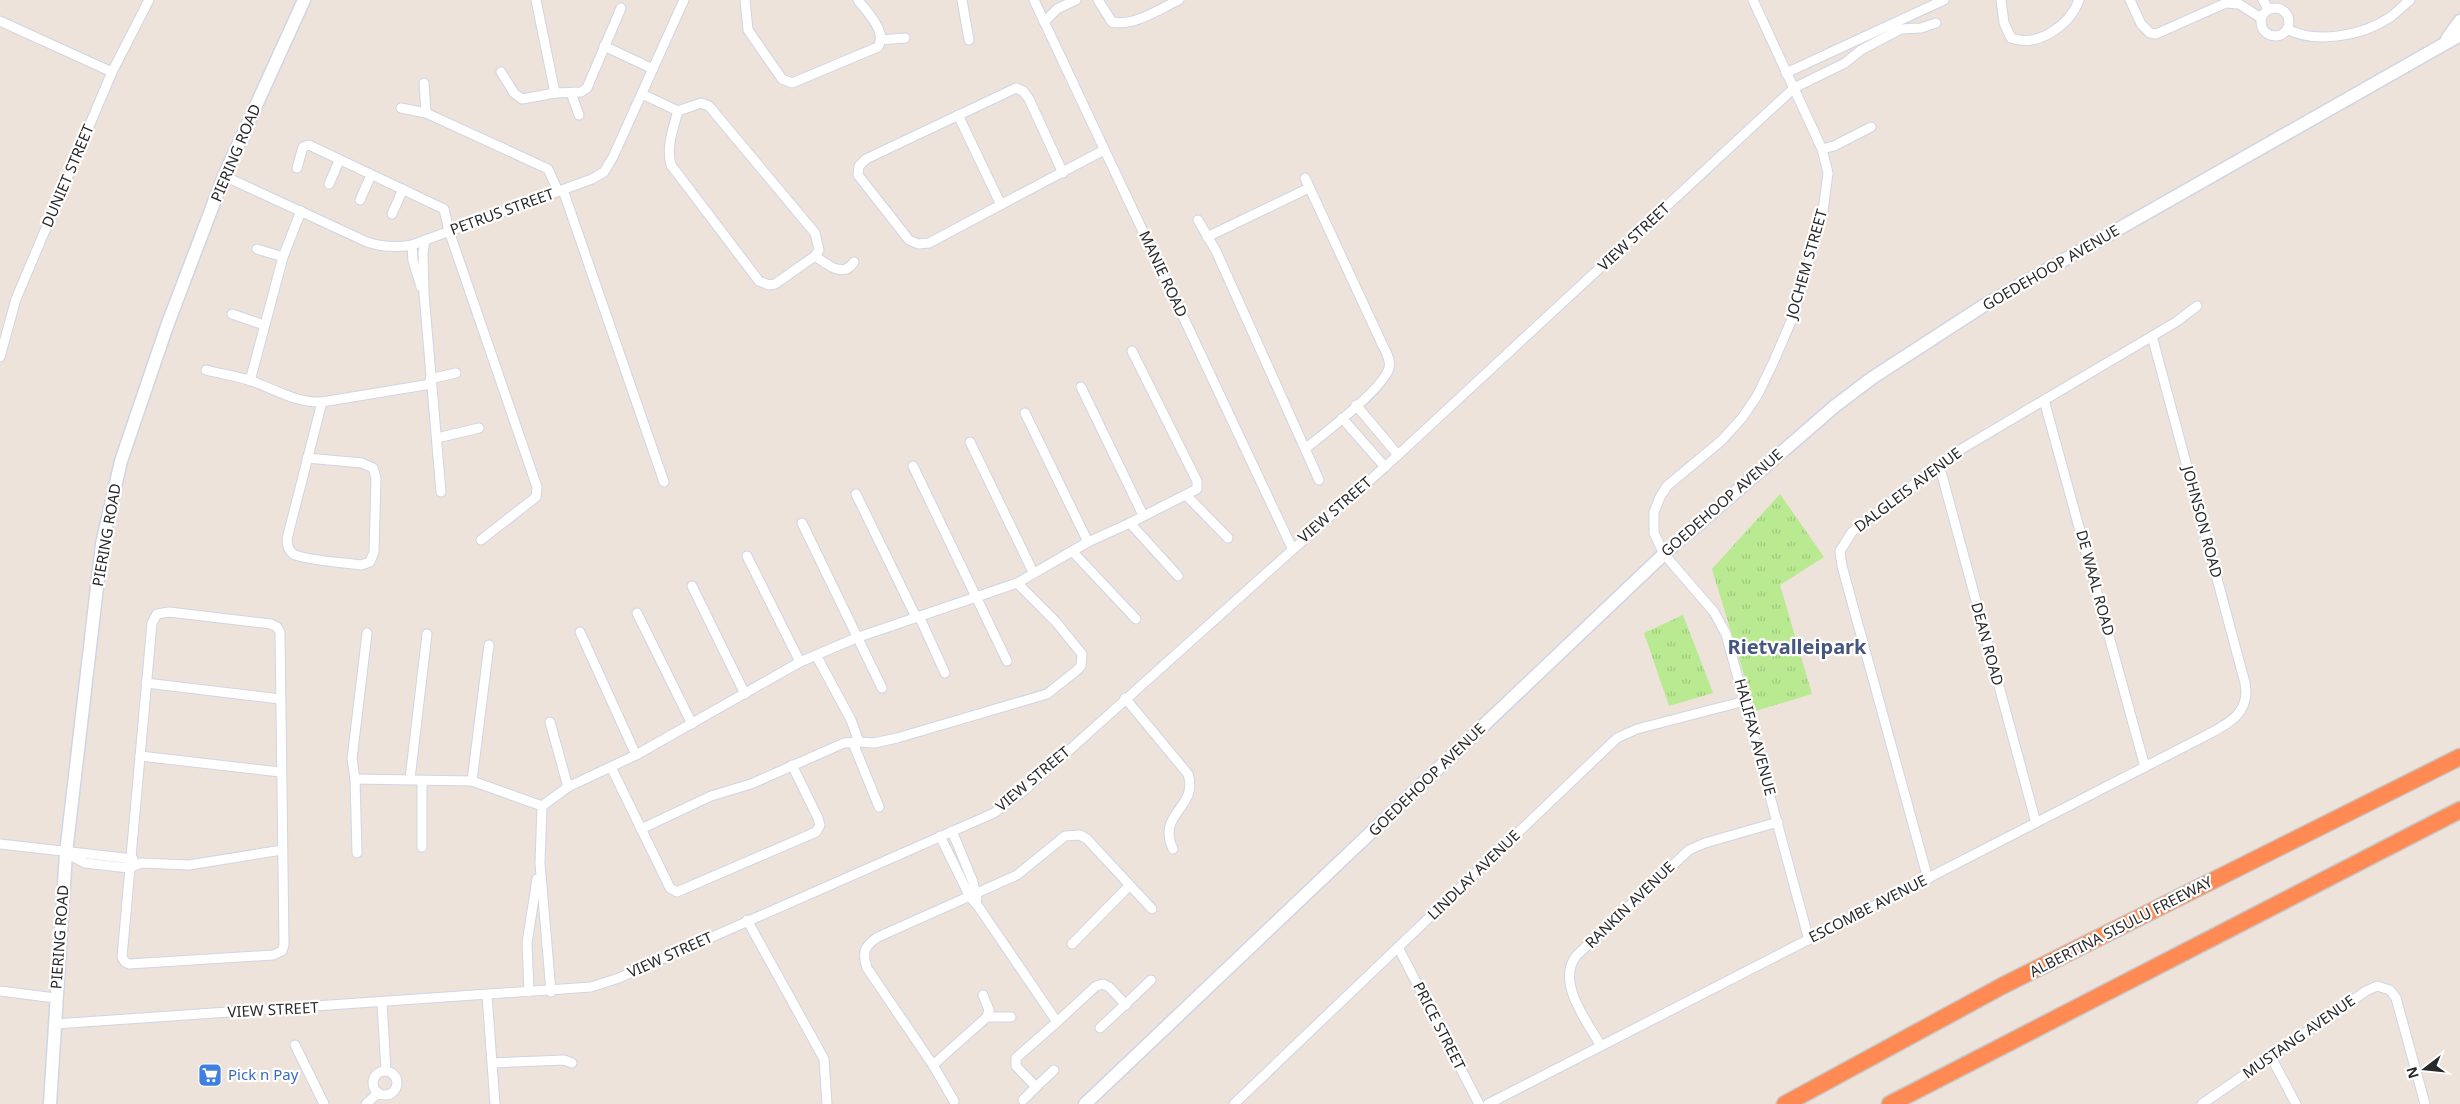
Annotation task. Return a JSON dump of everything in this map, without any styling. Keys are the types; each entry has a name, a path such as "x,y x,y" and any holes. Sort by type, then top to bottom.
{"highway":[{"name":"ALBERTINA SISULU FREEWAY","path":"1785,1104 2002,986 2460,757"},
{"path":"1890,1104 2460,810"}],"main road":[{"name":"PIERING ROAD","path":"50,1104 55,998 66,852 102,544 108,510 121,461 167,326 224,176 304,0"},
{"path":"2441,47 2460,20"},
{"name":"GOEDEHOOP AVENUE","path":"1085,1104 1664,554 1835,406 1956,322 2460,35"}],"street":[{"name":"DUNIET STREET","path":"0,357 16,299 112,72 149,0"},
{"path":"536,0 555,93"},
{"name":"PETRUS STREET","path":"224,176 378,245 400,247 412,245 449,232 592,179 604,172 642,94 684,0"},
{"path":"745,0 748,30 782,78 792,83 878,47 880,40 876,24 858,0"},
{"path":"962,0 969,40"},
{"path":"1044,22 1057,9 1076,0"},
{"path":"1098,0 1112,22 1119,24 1135,20 1179,0"},
{"name":"JOCHEM STREET","path":"1664,554 1653,528 1654,512 1660,497 1667,486 1725,438 1757,396 1795,312 1814,250 1826,191 1828,174 1822,149 1752,0"},
{"path":"1786,73 1944,0"},
{"path":"2001,0 2007,32 2011,38 2028,41 2056,29 2074,14 2079,0"},
{"path":"2130,0 2145,30 2156,34 2226,3 2239,4 2261,18"},
{"path":"2263,0 2268,10"},
{"path":"2287,28 2299,35 2314,36 2363,30 2388,18 2410,0"},
{"name":"MANIE ROAD","path":"1038,1 1044,22 1292,548"},
{"path":"502,72 514,93 522,100 555,93 580,92 587,88 621,8"},
{"path":"2280,9 2286,14 2287,28 2276,36 2267,34 2262,27 2261,18 2268,10 2280,9"},
{"path":"0,22 112,72"},
{"name":"VIEW STREET","path":"55,1024 551,992 577,990 604,984 994,813 1026,788 1292,548 1385,467 1794,88 1845,63 1861,50 1901,29 1921,28 1936,23"},
{"path":"880,40 905,38"},
{"path":"604,46 653,69"},
{"path":"424,82 426,113"},
{"path":"1063,173 1023,91 1011,89 866,159 859,166 858,175 910,240 918,244 929,243 1063,173 1104,150"},
{"path":"571,93 579,115"},
{"path":"642,94 678,111 701,103 709,106 815,232 819,250 815,256 775,284 769,285 759,281 671,165 668,155 669,146 678,111"},
{"path":"401,108 426,113 548,169 561,190 664,482"},
{"path":"958,115 1001,205"},
{"path":"1822,149 1834,146 1871,127"},
{"path":"297,168 303,147 306,146 443,208 449,232 537,487 536,497 481,540"},
{"path":"329,184 339,161"},
{"path":"360,200 371,175"},
{"path":"1305,178 1388,357 1389,368 1381,381 1356,406 1306,448"},
{"path":"1207,237 1309,188"},
{"path":"392,214 403,190"},
{"path":"250,381 283,257 301,211"},
{"path":"1198,220 1306,448 1319,480"},
{"path":"425,240 423,253 424,294 441,492"},
{"path":"412,245 413,261 424,294"},
{"path":"257,249 283,257"},
{"path":"815,256 838,270 847,269 854,262"},
{"name":"DALGLEIS AVENUE","path":"1928,879 1856,617 1840,551 1852,532 1938,464 2152,336 2196,306"},
{"path":"232,314 264,325"},
{"name":"JOHNSON ROAD","path":"2152,336 2245,683 2246,696 2242,709"},
{"path":"542,806 568,787 636,755 800,662 856,638 1017,583 1033,572 1088,542 1197,489 1197,481 1132,351"},
{"path":"206,370 250,381 297,400 322,402 430,381 456,373"},
{"path":"1081,387 1143,515"},
{"name":"DE WAAL ROAD","path":"2044,400 2145,767"},
{"path":"307,458 362,463 372,468 376,478 376,487 374,552 370,562 361,565 299,556 290,550 287,539 307,458 322,402"},
{"path":"1356,406 1398,455"},
{"path":"1025,413 1088,542"},
{"path":"1342,418 1385,467"},
{"path":"437,438 479,428"},
{"path":"970,442 1033,572"},
{"name":"DEAN ROAD","path":"1938,464 2036,823"},
{"path":"913,466 978,596 1007,661"},
{"path":"856,494 944,673"},
{"path":"1186,495 1228,538"},
{"path":"802,523 856,638 882,688"},
{"path":"1130,523 1178,576"},
{"path":"1072,551 1136,619"},
{"name":"HALIFAX AVENUE","path":"1664,554 1718,618 1733,655 1808,940"},
{"path":"747,556 800,662"},
{"path":"641,829 711,796 751,784 844,743 874,743 897,738 1047,694 1076,671 1082,660 1079,647 1017,583"},
{"path":"692,586 745,694"},
{"path":"169,612 277,627 280,639 280,772 284,945 282,951 273,955 125,962 122,957 146,683 152,623 157,614 169,612"},
{"path":"637,613 692,724"},
{"path":"357,853 353,746 367,632"},
{"path":"580,632 636,755"},
{"path":"410,779 427,634"},
{"path":"472,781 490,646"},
{"path":"816,655 851,720 856,742 879,807"},
{"path":"146,683 280,699"},
{"path":"1126,698 1188,774 1191,782 1190,793 1171,823 1167,833 1173,849"},
{"name":"LINDLAY AVENUE","path":"1234,1104 1618,738 1637,729 1745,701"},
{"name":"ESCOMBE AVENUE","path":"1488,1104 2229,724 2242,709"},
{"path":"550,722 568,787"},
{"path":"140,756 280,772"},
{"path":"610,767 670,888 673,891 683,891 816,832 820,825 818,818 792,765"},
{"path":"355,779 472,781 542,806"},
{"path":"422,781 422,847"},
{"path":"542,806 540,863 545,942 551,992"},
{"name":"RANKIN AVENUE","path":"1601,1046 1569,985 1569,970 1576,956 1689,850 1705,843 1778,822"},
{"path":"952,831 973,896"},
{"path":"954,1101 933,1065 867,968 863,957 865,947 878,936 973,896 1024,870 1059,840 1073,834 1087,839 1152,909"},
{"path":"940,836 978,906 1057,1022"},
{"path":"0,844 130,858 140,863 189,865 282,850"},
{"path":"66,852 84,863 129,868 140,863"},
{"path":"529,992 527,943 540,863"},
{"path":"1072,944 1129,886"},
{"path":"747,920 824,1059 827,1104"},
{"name":"PRICE STREET","path":"1398,948 1479,1104"},
{"path":"1100,1028 1151,980"},
{"path":"1036,1088 1016,1066 1015,1060 1096,986 1103,984 1109,987 1126,1005"},
{"name":"MUSTANG AVENUE","path":"2202,1104 2377,986 2387,988 2396,998 2425,1104"},
{"path":"0,991 55,998"},
{"path":"487,995 495,1104"},
{"path":"933,1065 987,1017 989,1010 983,995"},
{"path":"382,1003 386,1071"},
{"path":"987,1017 1011,1017"},
{"path":"295,1045 324,1104"},
{"path":"2271,1057 2296,1104"},
{"path":"492,1063 564,1060 572,1063"},
{"path":"1023,1100 1054,1070"},
{"path":"386,1071 396,1077 396,1088 388,1096 378,1093 374,1089 373,1080 378,1074 386,1071"},
{"path":"366,1104 378,1093"}],"green space":[{"path":"1780,494 1824,557 1780,585 1812,694 1755,711 1712,569"},
{"path":"1683,615 1713,693 1669,706 1644,633"}],"place":[{"name":"Pick n Pay","path":"210,1075"}],"district":[{"name":"Rietvalleipark","path":"1797,647"}]}
